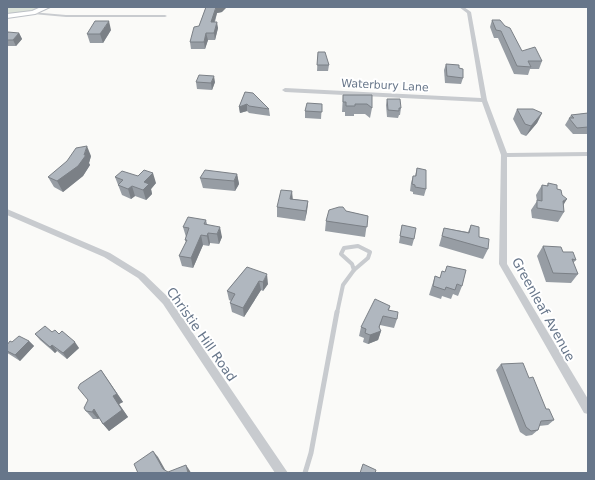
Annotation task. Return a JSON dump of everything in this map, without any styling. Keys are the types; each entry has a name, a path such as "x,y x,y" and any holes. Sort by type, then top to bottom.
{"street":[{"path":"33,13 47,7"},
{"name":"Greenleaf Avenue","path":"461,7 469,12 484,100 504,155 503,264 588,409"},
{"path":"7,16 33,13 66,16 165,16"},
{"name":"Waterbury Lane","path":"285,90 484,100"},
{"path":"504,155 588,154"},
{"name":"Christie Hill Road","path":"7,212 107,255 141,276 166,301 282,473"}],"lane":[{"path":"305,473 311,453 324,377 343,285 354,270 368,258 370,252 358,246 348,246 344,248 341,254 352,264 354,270"}],"shaded area":[{"path":"7,7 41,7 24,13 7,15"}],"building":[{"path":"206,7 216,7 211,22 217,22 214,33 206,33 204,42 190,42 194,27 199,26"},
{"path":"492,20 500,20 505,26 510,28 522,51 535,47 542,61 528,61 531,67 517,66 501,31 496,30"},
{"path":"95,21 109,21 100,34 87,34"},
{"path":"8,32 19,33 13,40 7,40"},
{"path":"318,52 325,52 329,65 317,65"},
{"path":"446,64 459,65 459,68 463,69 463,78 447,76"},
{"path":"199,75 214,76 211,83 196,82"},
{"path":"245,92 253,93 269,109 249,106 247,104 239,107"},
{"path":"343,95 372,95 372,108 367,104 346,106 346,102 343,102"},
{"path":"387,99 400,99 401,108 399,108 399,111 388,110"},
{"path":"307,103 322,104 322,112 305,111"},
{"path":"517,109 533,109 542,113 531,126 525,124"},
{"path":"588,113 588,127 577,128 569,118 574,118 571,115"},
{"path":"87,146 84,155 86,155 78,166 57,181 48,177 67,161 76,148"},
{"path":"417,168 426,170 426,189 415,187 415,185 412,184 413,176 416,176"},
{"path":"144,170 153,173 144,182 149,184 143,190 132,186 128,189 118,185 123,180 115,177 122,171 138,176"},
{"path":"205,170 237,174 234,181 200,178"},
{"path":"548,183 557,185 557,189 561,190 562,195 567,199 563,201 564,212 537,208 537,200 542,201 542,185 548,186"},
{"path":"281,190 292,191 290,199 308,201 306,211 277,207"},
{"path":"343,207 346,211 368,216 367,227 326,221 329,210"},
{"path":"188,217 206,220 204,224 220,227 217,234 208,233 207,236 201,235 191,258 179,256 187,240 185,240 189,228 183,227"},
{"path":"402,225 416,228 414,239 400,236"},
{"path":"471,225 479,227 479,237 489,239 488,249 442,236 444,228 469,233"},
{"path":"543,246 561,247 563,252 573,252 576,260 572,259 578,274 553,273"},
{"path":"447,266 466,270 462,286 457,284 455,290 446,287 445,290 433,286 435,276 440,278 442,271 445,272"},
{"path":"247,267 267,274 263,282 259,281 243,308 230,303 235,294 227,291"},
{"path":"375,299 390,306 388,310 398,312 397,319 383,316 379,327 381,331 370,335 365,333 366,329 361,327"},
{"path":"45,326 52,332 55,330 59,334 62,331 75,342 63,353 52,345 50,347 35,334"},
{"path":"19,336 29,341 15,355 7,351 7,345 10,341 12,342"},
{"path":"523,363 529,378 533,377 546,409 549,409 554,420 541,421 538,430 531,431 526,427 501,364"},
{"path":"101,370 117,394 113,396 122,410 103,424 94,409 92,412 86,411 84,408 88,400 78,388 80,384"},
{"path":"153,451 163,469 168,472 186,465 188,473 138,473 134,464"},
{"path":"363,464 376,470 375,473 360,473"}]}
